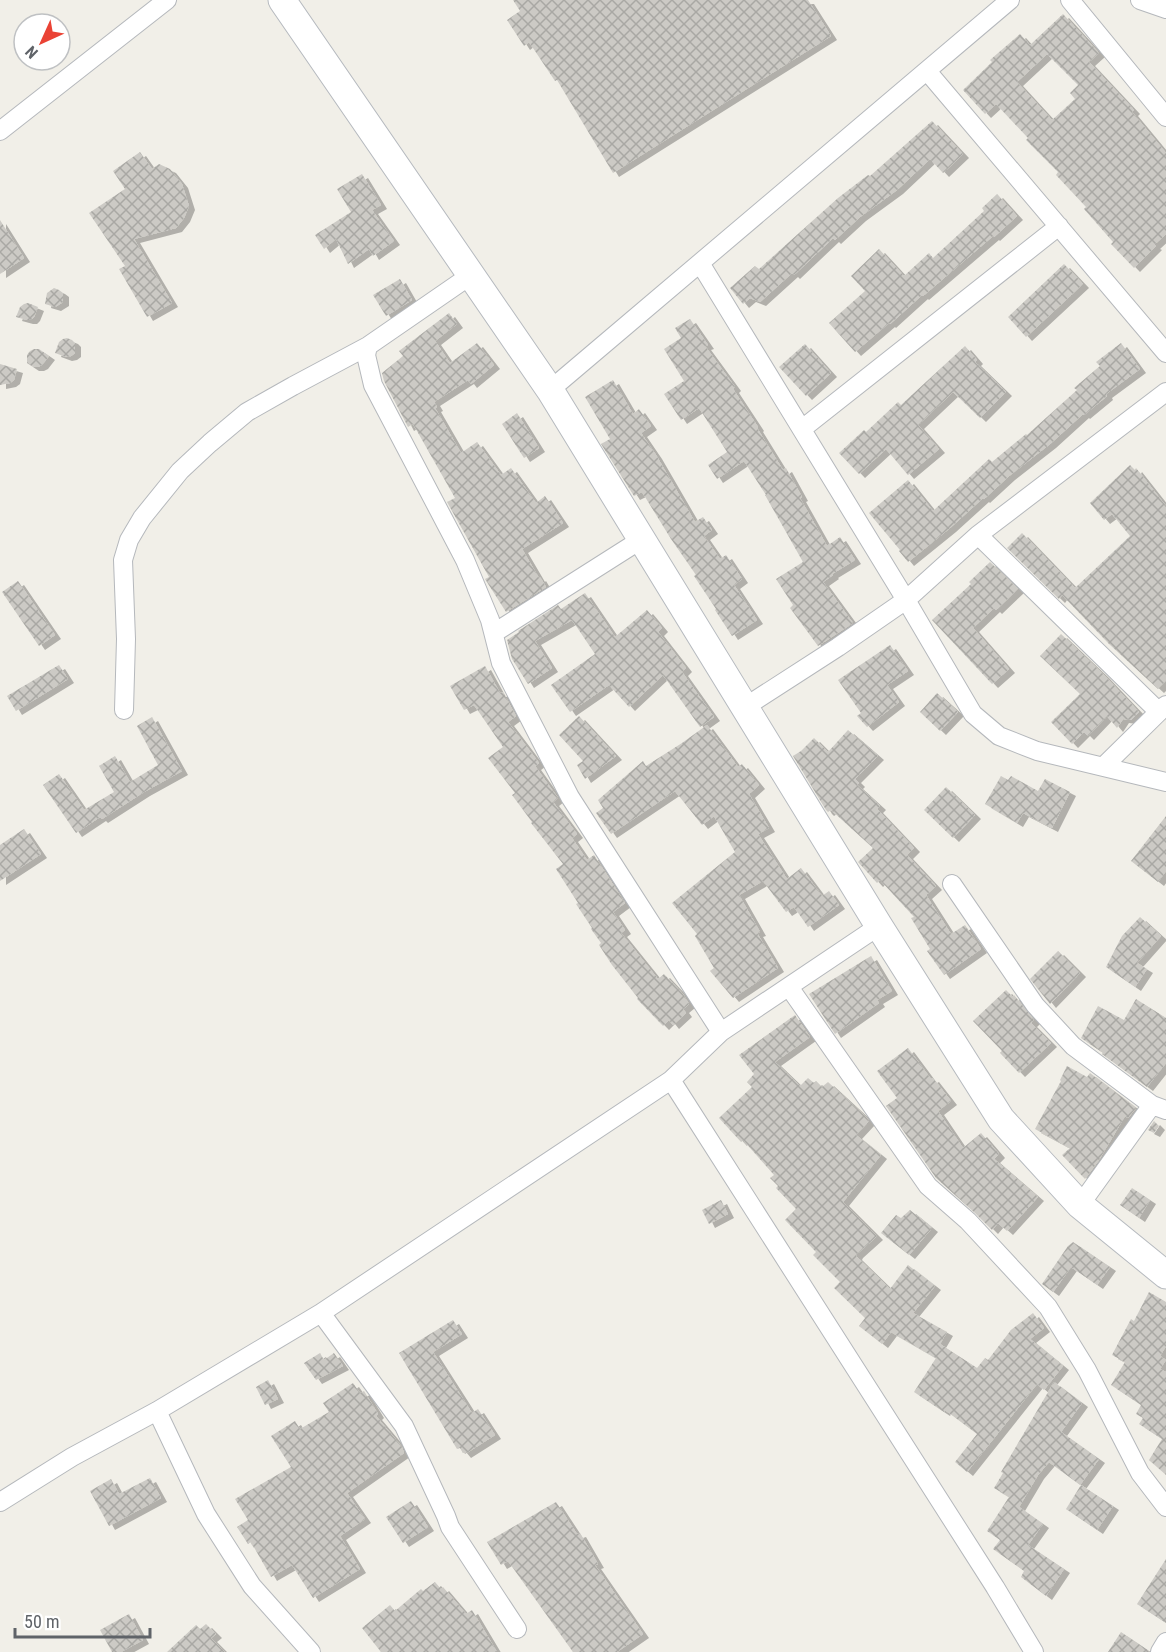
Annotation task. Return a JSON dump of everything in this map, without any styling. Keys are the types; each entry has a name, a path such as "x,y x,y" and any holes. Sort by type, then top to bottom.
{"street":[{"path":"0,131 167,0"},
{"path":"282,0 550,390 879,926 1001,1119 1080,1205 1166,1275"},
{"path":"550,390 1011,0"},
{"path":"1070,0 1166,117"},
{"path":"1140,0 1166,9"},
{"path":"927,71 1166,353"},
{"path":"802,429 1059,226"},
{"path":"700,263 973,714 999,736 1037,751 1166,782"},
{"path":"124,710 126,639 123,560 129,540 142,518 180,471 247,412 368,346 471,275"},
{"path":"368,346 366,355 373,386 465,560 490,620 501,663 570,797 721,1032"},
{"path":"745,707 906,600 978,535 1166,392"},
{"path":"978,535 1162,708 1102,766"},
{"path":"494,633 642,539"},
{"path":"952,884 1035,1005 1074,1046 1159,1108 1080,1205"},
{"path":"0,1502 72,1457 157,1411 321,1313 671,1080 721,1032 879,926"},
{"path":"789,987 928,1186 968,1221 1048,1307 1087,1370 1140,1473 1166,1507"},
{"path":"671,1080 995,1587 1034,1652"},
{"path":"321,1313 404,1426 450,1527 517,1629"},
{"path":"157,1411 206,1514 252,1586 311,1652"},
{"path":"1160,1652 1166,1642"}],"building":[{"path":"513,0 808,0 831,36 613,173 557,80 555,81 529,42 524,46 507,20 520,11"},
{"path":"1063,14 1099,53 1089,62 1134,110 1132,112 1166,153 1166,234 1134,268 1111,244 1113,242 1084,209 1086,207 1056,175 1058,172 1026,140 1028,138 996,104 985,114 963,90 992,62 990,60 1020,34 1030,45","holes":["1047,54 1078,85 1070,93 1075,99 1052,120 1017,82"]},
{"path":"932,121 963,154 943,173 930,159 897,190 860,217 835,240 833,238 794,275 792,273 760,302 750,298 743,304 730,288 755,266 759,269 838,198 868,175 870,176"},
{"path":"140,152 152,169 159,164 170,169 182,184 189,206 184,218 176,228 134,239 172,303 147,317 119,269 125,266 89,213 125,189 113,171"},
{"path":"362,174 381,205 372,210 394,241 373,256 369,249 348,264 336,239 324,249 315,235 351,212 337,189"},
{"path":"997,194 1017,216 855,352 829,323 865,291 851,276 879,249 904,276 929,253 933,258 984,211 982,208"},
{"path":"0,220 24,258 0,274"},
{"path":"1064,264 1083,284 1026,337 1008,317"},
{"path":"400,279 412,300 386,316 373,295"},
{"path":"54,288 63,293 63,302 55,307 45,304 47,293"},
{"path":"28,303 38,307 34,317 27,320 16,317 20,307"},
{"path":"449,313 457,324 435,341 450,363 477,343 494,365 471,384 468,380 434,402 437,407 435,408 461,453 477,442 501,475 511,468 536,503 545,496 563,523 522,549 546,587 506,612 485,579 489,577 447,502 455,498 413,424 408,427 382,373 403,356 399,351"},
{"path":"690,319 708,345 705,346 735,387 733,389 783,470 786,468 827,546 840,537 855,560 823,582 853,623 818,646 790,608 793,605 776,579 803,562 766,495 744,461 717,479 708,465 727,452 699,408 681,420 664,394 684,381 664,349 681,338 675,328"},
{"path":"67,338 75,343 75,353 66,357 55,353 59,342"},
{"path":"1121,343 1140,369 1106,394 1107,396 908,562 869,513 908,480 933,511 989,459 992,462 1027,435 1077,390 1074,388 1100,366 1096,362"},
{"path":"805,344 831,373 806,396 779,367"},
{"path":"965,346 977,360 975,362 1006,392 980,418 953,392 918,425 939,449 908,475 886,449 859,474 839,453 898,402 901,405"},
{"path":"34,349 39,349 49,356 38,367 27,363 27,355"},
{"path":"0,364 17,369 14,380 10,383 0,385"},
{"path":"613,380 633,414 639,409 651,426 641,433 695,522 703,517 712,530 704,536 720,559 726,555 742,579 734,585 757,620 732,636 694,576 696,575 642,492 634,496 601,444 610,439 585,397"},
{"path":"517,413 539,448 524,458 502,424"},
{"path":"1130,465 1135,470 1136,468 1166,506 1166,681 1158,689 1109,644 1062,595 1059,599 1007,548 1022,533 1075,588 1130,536 1112,514 1104,520 1090,503"},
{"path":"990,562 1018,589 973,628 1009,669 992,684 932,620 971,584 969,582"},
{"path":"18,581 55,635 39,646 2,592"},
{"path":"585,593 615,637 647,610 662,628 658,632 686,668 682,672 714,717 700,727 663,675 629,707 609,685 570,712 551,685 595,654 572,620 535,641 552,668 528,684 512,659 507,640 558,605 561,609"},
{"path":"1061,634 1139,712 1131,720 1123,719 1117,728 1107,716 1088,736 1084,732 1072,744 1051,722 1080,694 1040,656"},
{"path":"890,645 908,671 887,685 899,702 867,727 857,716 861,713 838,680"},
{"path":"59,665 68,679 16,711 7,696"},
{"path":"485,666 516,716 508,722 539,763 535,766 558,798 553,802 577,834 572,838 587,860 594,855 625,903 613,912 625,930 621,933 658,979 664,974 689,1004 683,1009 686,1013 673,1025 669,1020 663,1026 637,999 612,965 576,904 578,903 556,869 563,864 531,823 512,795 515,793 488,758 503,747 474,705 464,710 450,686"},
{"path":"937,693 958,712 940,731 920,712"},
{"path":"579,716 616,756 585,779 577,765 583,761 559,735"},
{"path":"152,717 182,771 76,833 43,785 59,774 84,810 114,792 99,766 115,756 130,782 158,765 137,726"},
{"path":"707,725 738,767 742,764 759,785 749,794 769,828 758,834 787,879 801,868 822,896 829,891 839,905 808,927 794,907 786,912 763,881 739,895 760,932 757,933 778,968 733,998 710,971 714,968 695,936 697,934 672,903 735,852 714,816 702,825 675,791 611,834 596,813 603,808 598,800 643,761 646,766"},
{"path":"848,730 878,756 855,779 859,783 857,785 880,806 877,809 914,848 907,855 936,886 926,895 951,934 965,925 981,949 944,975 927,951 930,949 911,918 914,917 880,880 877,883 858,862 873,848 831,810 828,812 826,810 793,756 814,738 828,752"},
{"path":"1001,776 1008,780 1011,776 1038,791 1045,779 1070,792 1052,828 1023,813 1017,823 985,804"},
{"path":"946,787 975,815 953,838 924,810"},
{"path":"1166,816 1166,871 1158,882 1131,861"},
{"path":"24,829 41,854 0,881 0,845"},
{"path":"1140,917 1161,936 1137,963 1147,969 1135,987 1106,967 1122,936"},
{"path":"1058,951 1080,973 1050,1004 1030,979"},
{"path":"871,956 892,991 877,1000 879,1003 835,1034 809,994"},
{"path":"1006,990 1013,997 1014,995 1034,1020 1031,1023 1051,1043 1019,1073 1000,1053 1002,1051 973,1021"},
{"path":"1136,999 1166,1018 1166,1063 1147,1087 1081,1038 1098,1006 1124,1020"},
{"path":"795,1015 810,1037 775,1062 800,1086 808,1078 814,1083 816,1081 822,1087 828,1082 869,1121 856,1135 881,1155 843,1202 877,1236 856,1256 890,1289 908,1265 935,1286 913,1313 947,1332 940,1344 977,1368 985,1358 988,1360 1011,1330 1033,1313 1044,1328 1030,1339 1063,1366 1044,1390 1037,1384 967,1472 955,1462 977,1434 945,1410 944,1412 914,1392 936,1358 891,1332 882,1344 859,1326 865,1318 834,1288 840,1282 813,1255 816,1252 785,1220 796,1209 776,1188 778,1186 770,1178 774,1175 743,1140 741,1142 719,1118 752,1087 747,1082 754,1074 739,1055"},
{"path":"908,1048 951,1101 938,1111 963,1148 981,1133 999,1154 994,1159 1038,1197 1007,1231 998,1223 992,1230 936,1178 886,1106 897,1098 877,1071"},
{"path":"1067,1066 1087,1077 1090,1073 1136,1108 1128,1118 1125,1116 1085,1179 1062,1155 1070,1148 1035,1129"},
{"path":"1154,1121 1159,1126 1154,1133 1148,1130"},
{"path":"1132,1188 1150,1200 1139,1218 1120,1205"},
{"path":"721,1200 728,1214 709,1224 702,1210"},
{"path":"910,1210 932,1228 909,1255 881,1233 896,1215 901,1218"},
{"path":"1073,1242 1110,1267 1097,1285 1071,1267 1053,1292 1042,1284"},
{"path":"1149,1292 1166,1302 1166,1346 1160,1356 1166,1360 1160,1369 1166,1372 1166,1475 1149,1460 1162,1439 1139,1424 1143,1418 1136,1414 1141,1405 1111,1385 1125,1362 1112,1355 1131,1319 1134,1321"},
{"path":"453,1320 462,1334 433,1352 472,1413 478,1409 495,1435 465,1454 460,1448 457,1449 399,1353"},
{"path":"320,1353 324,1360 334,1353 343,1366 316,1380 304,1363"},
{"path":"268,1380 278,1399 265,1405 256,1387"},
{"path":"1054,1382 1082,1403 1061,1432 1099,1459 1080,1485 1049,1462 1038,1475 1019,1507 1043,1524 1028,1545 1064,1569 1046,1596 1021,1577 1024,1571 993,1549 1000,1540 987,1531 1009,1497 994,1488 1003,1473 1001,1472"},
{"path":"353,1383 360,1393 364,1391 378,1414 376,1416 402,1447 404,1453 347,1493 365,1519 340,1536 360,1569 313,1598 292,1565 271,1577 251,1542 248,1544 237,1527 248,1520 235,1499 291,1467 271,1436 295,1421 300,1429 329,1412 323,1403"},
{"path":"150,1478 161,1498 109,1526 90,1491 111,1479 119,1494"},
{"path":"1081,1485 1113,1506 1097,1530 1066,1509"},
{"path":"411,1501 428,1527 403,1543 386,1517"},
{"path":"556,1502 577,1534 580,1533 598,1564 595,1565 643,1634 617,1652 573,1652 508,1561 501,1565 487,1542"},
{"path":"1166,1559 1166,1623 1137,1604"},
{"path":"435,1582 441,1589 443,1587 466,1614 472,1610 497,1652 381,1652 362,1628 390,1605 395,1611 421,1589 423,1591"},
{"path":"129,1614 143,1640 121,1652 112,1652 100,1630"},
{"path":"206,1624 216,1634 211,1638 225,1652 167,1652 196,1625 200,1629"},
{"path":"1121,1632 1149,1651 1149,1652 1108,1652"}]}
